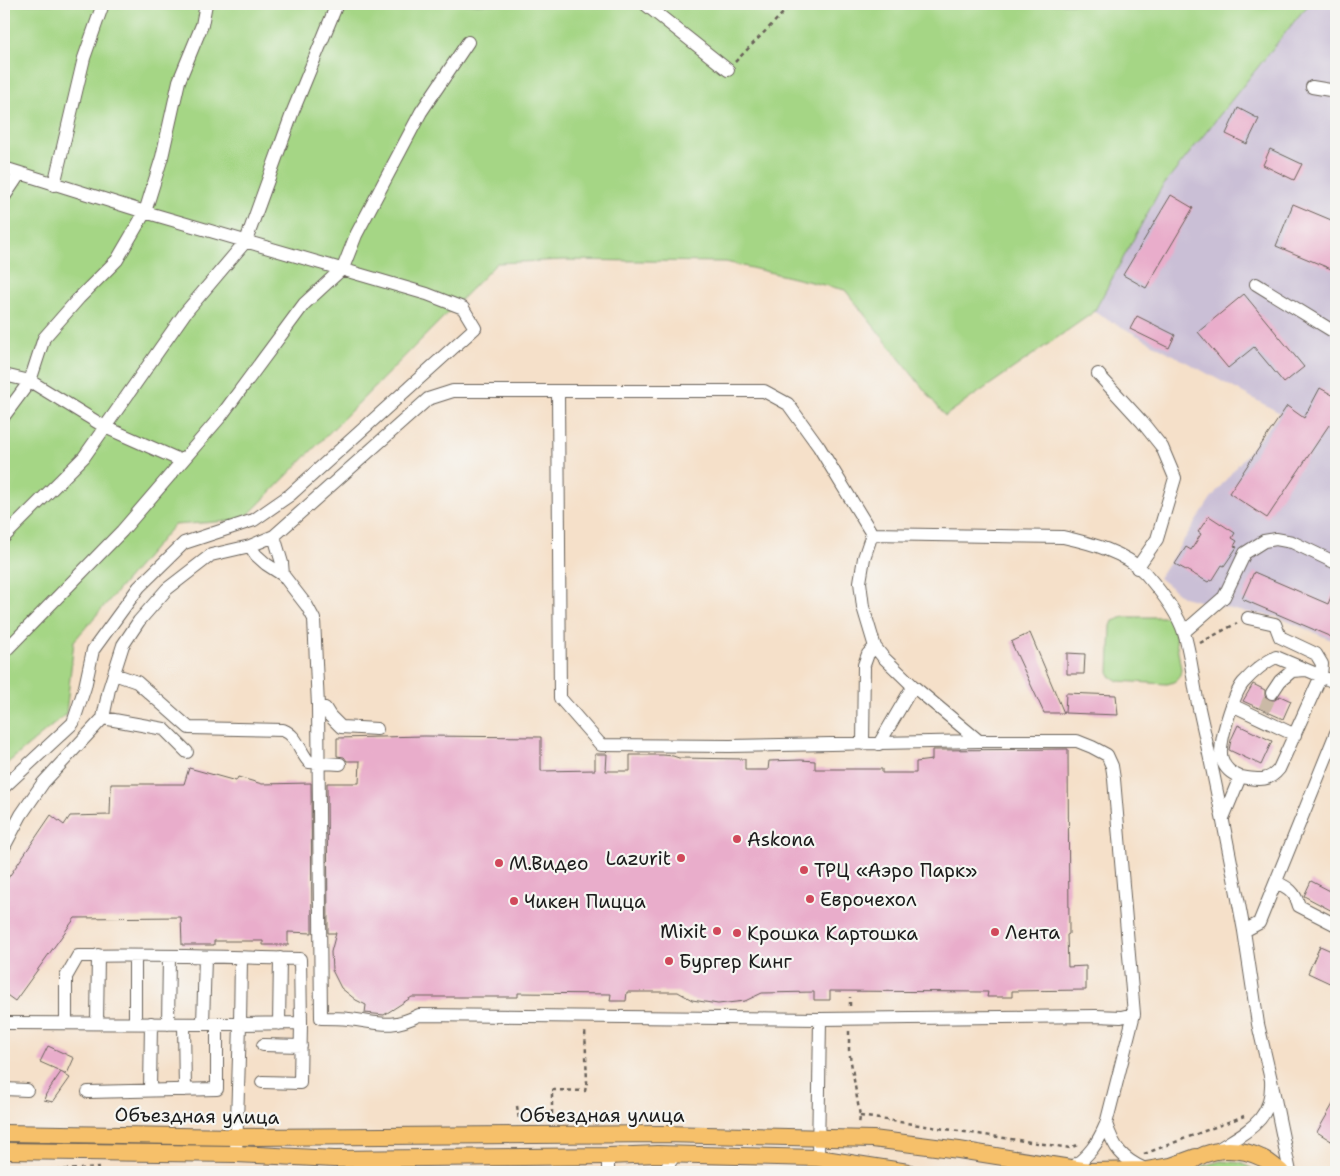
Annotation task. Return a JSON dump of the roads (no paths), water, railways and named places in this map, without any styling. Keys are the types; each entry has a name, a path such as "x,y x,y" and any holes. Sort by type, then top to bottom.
{"main road":[{"name":"Объездная улица","path":"4,1133 237,1137 664,1134 882,1140 959,1150 1089,1171 1147,1170 1171,1166 1217,1150 1242,1150 1264,1158 1281,1172"},
{"name":"Объездная улица","path":"4,1151 236,1154 334,1159 608,1164 676,1154 818,1158 908,1172"},
{"path":"1178,1172 1196,1157"}],"street":[{"path":"54,185 84,58 104,4"},
{"path":"4,416 30,381 44,338 79,298 117,260 145,212 162,157 179,81 202,25 206,4"},
{"path":"4,537 84,457 185,313 246,241 293,111 338,4"},
{"path":"645,4 728,70"},
{"path":"4,652 122,531 221,416 304,304 343,268 356,236 421,112 468,42"},
{"path":"1312,87 1336,91"},
{"path":"4,168 54,185 427,294 463,308 474,328 290,496 254,520 184,543 139,587 93,650 85,687 73,723 4,787"},
{"path":"4,197 20,173"},
{"path":"1256,284 1336,333"},
{"path":"1098,374 1162,447 1175,478 1157,539 1137,568"},
{"path":"4,376 30,381 105,426 182,461"},
{"path":"4,847 20,815 43,784 103,718 109,689 123,645 139,621 168,589 211,555 250,546 274,536 428,399 453,391 764,391 788,404 818,447 872,534"},
{"path":"558,391 560,698 601,745 730,746 1077,741 1107,755 1112,766 1114,779 1134,1014 1106,1124 1089,1155 1072,1168"},
{"path":"872,534 1063,537 1087,542 1109,550 1143,572 1171,607 1184,632 1188,650 1223,818 1244,931 1258,1024 1290,1172"},
{"path":"872,534 864,558 860,582 863,607 875,647 914,686 979,741"},
{"path":"274,536 282,562 282,575"},
{"path":"1184,632 1224,597 1245,553 1264,541 1276,539 1292,542 1336,563"},
{"path":"250,546 261,559 282,575 308,606 314,619 318,706 321,1018 349,1019 375,1024 403,1023 419,1015 820,1019 1121,1017 1134,1014"},
{"path":"1248,618 1275,624 1280,637 1316,654 1322,664 1321,676 1279,769 1272,777 1263,779 1240,777 1228,772 1221,758 1223,737 1232,705 1242,684 1264,663 1276,658 1321,676 1336,683"},
{"path":"863,744 864,665 868,654 875,647"},
{"path":"1272,693 1280,681 1292,671 1306,670"},
{"path":"114,674 137,682 189,728 283,730 295,738 309,762 340,764"},
{"path":"879,744 914,686"},
{"path":"1232,705 1262,714 1295,734"},
{"path":"318,706 325,708 341,727 377,729"},
{"path":"103,718 164,728 188,752"},
{"path":"1244,931 1259,923 1336,733"},
{"path":"1223,818 1240,777"},
{"path":"1276,882 1290,888 1296,896 1299,906 1336,925"},
{"path":"66,1023 66,977 78,956 300,959 300,1083 262,1082"},
{"path":"97,1023 98,956"},
{"path":"135,956 135,1024"},
{"path":"168,1024 169,956"},
{"path":"203,1024 205,957"},
{"path":"236,1154 241,958"},
{"path":"279,1024 280,958"},
{"path":"818,1158 820,1019"},
{"path":"4,1023 301,1023"},
{"path":"150,1090 151,1024"},
{"path":"184,1024 185,1090"},
{"path":"88,1092 217,1089 217,1024"},
{"path":"263,1045 301,1046"},
{"path":"1217,1150 1250,1129 1260,1119 1269,1106 1272,1093 1271,1080"},
{"path":"4,1089 27,1090"},
{"path":"1106,1124 1112,1143 1122,1156 1147,1170"},
{"path":"668,1172 668,1165 676,1154"}],"tunnel":[{"path":"1264,710 1272,693"}],"place":[{"name":"Askona","path":"737,839"},
{"name":"Lazurit","path":"681,858"},
{"name":"М.Видео","path":"499,863"},
{"name":"ТРЦ «Аэро Парк»","path":"804,870"},
{"name":"Еврочехол","path":"810,899"},
{"name":"Чикен Пицца","path":"514,901"},
{"name":"Mixit","path":"717,931"},
{"name":"Лента","path":"995,932"},
{"name":"Крошка Картошка","path":"737,933"},
{"name":"Бургер Кинг","path":"669,961"}]}
